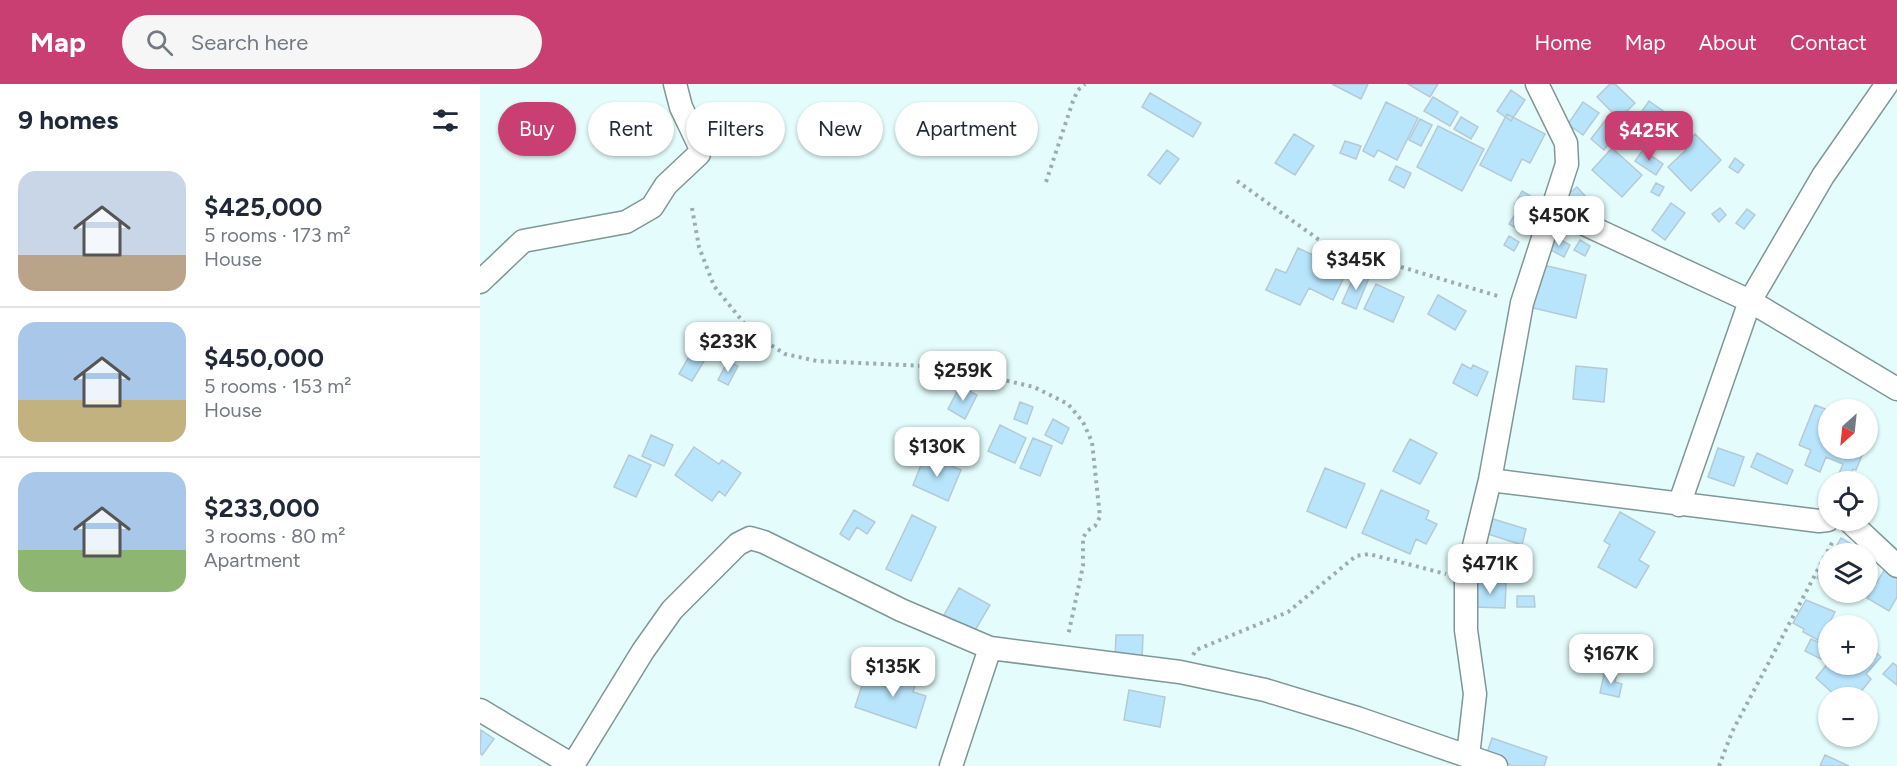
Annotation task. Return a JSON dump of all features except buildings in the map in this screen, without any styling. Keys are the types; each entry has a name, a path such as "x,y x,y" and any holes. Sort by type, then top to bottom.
{"street":[{"path":"480,282 523,242 626,222 652,207 666,185 699,154 700,147 681,107 675,84"},
{"path":"480,710 574,766 643,651 672,610 738,544 750,538 764,542 902,610 990,648 1180,672 1265,690 1357,717 1482,762 1466,630 1466,579 1490,480 1522,303 1567,164 1566,143 1537,84"},
{"path":"1680,505 1749,302 1823,176 1887,84"},
{"path":"1552,209 1749,302 1897,389"},
{"path":"1490,480 1818,521"},
{"path":"1848,531 1897,566"},
{"path":"951,766 990,648"}],"path":[{"path":"1046,182 1073,101 1084,84"},
{"path":"1237,181 1326,244 1522,303"},
{"path":"692,208 699,247 714,286 752,333 785,354 817,361 947,367 1034,387 1068,404 1083,423 1092,442 1100,517 1095,526 1087,531 1081,545 1083,566 1064,657"},
{"path":"1719,766 1732,732 1834,531"},
{"path":"1180,672 1196,650 1288,612 1356,556 1369,554 1466,579"}]}
